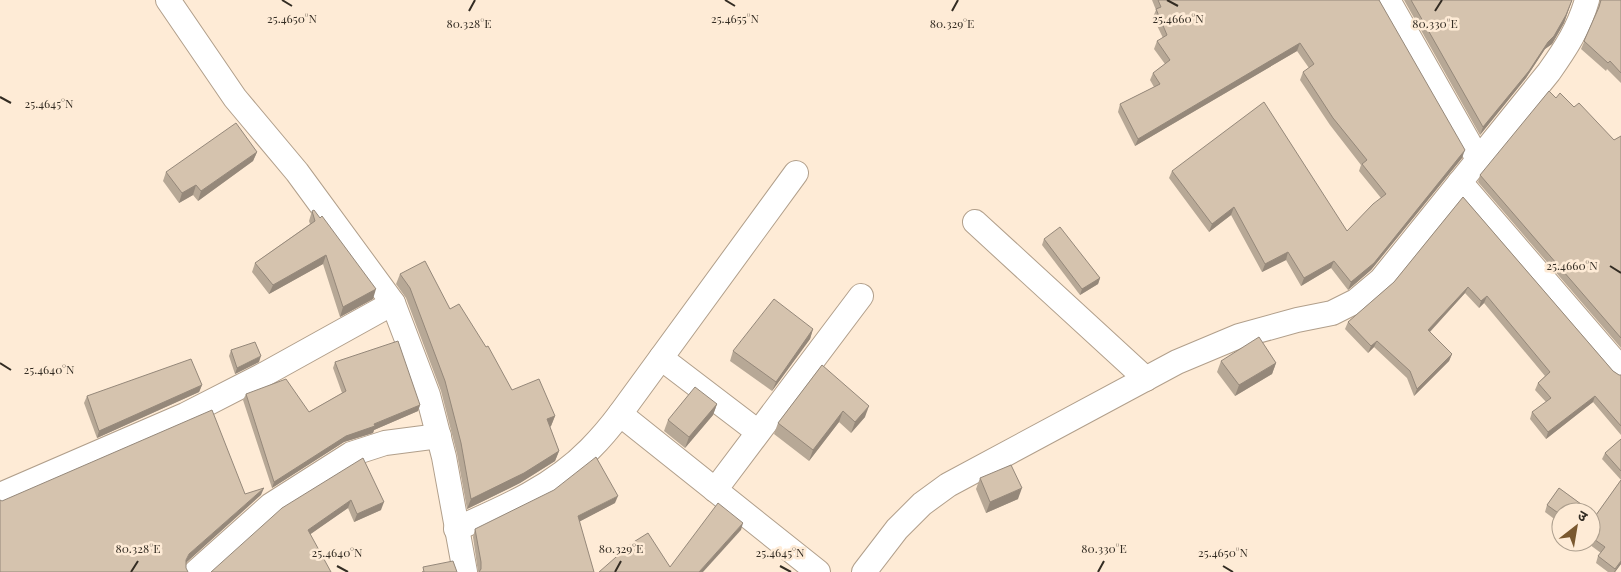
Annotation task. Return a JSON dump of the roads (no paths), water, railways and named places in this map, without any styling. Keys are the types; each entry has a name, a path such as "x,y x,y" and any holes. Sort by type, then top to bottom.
{"street":[{"path":"168,0 235,98 296,172 392,303 428,395 465,572"},
{"path":"1388,0 1478,159"},
{"path":"864,572 897,529 922,504 948,485 1177,362 1239,336 1296,320 1332,313 1356,301 1381,280 1570,43 1581,20 1587,0"},
{"path":"456,529 513,504 559,475 590,450 620,414 796,173"},
{"path":"1460,182 1621,369"},
{"path":"975,222 1136,385"},
{"path":"715,490 860,296"},
{"path":"0,495 185,415 265,374 392,303"},
{"path":"661,358 758,432"},
{"path":"620,414 818,572"},
{"path":"196,572 271,505 351,454 385,442 438,436"}]}
